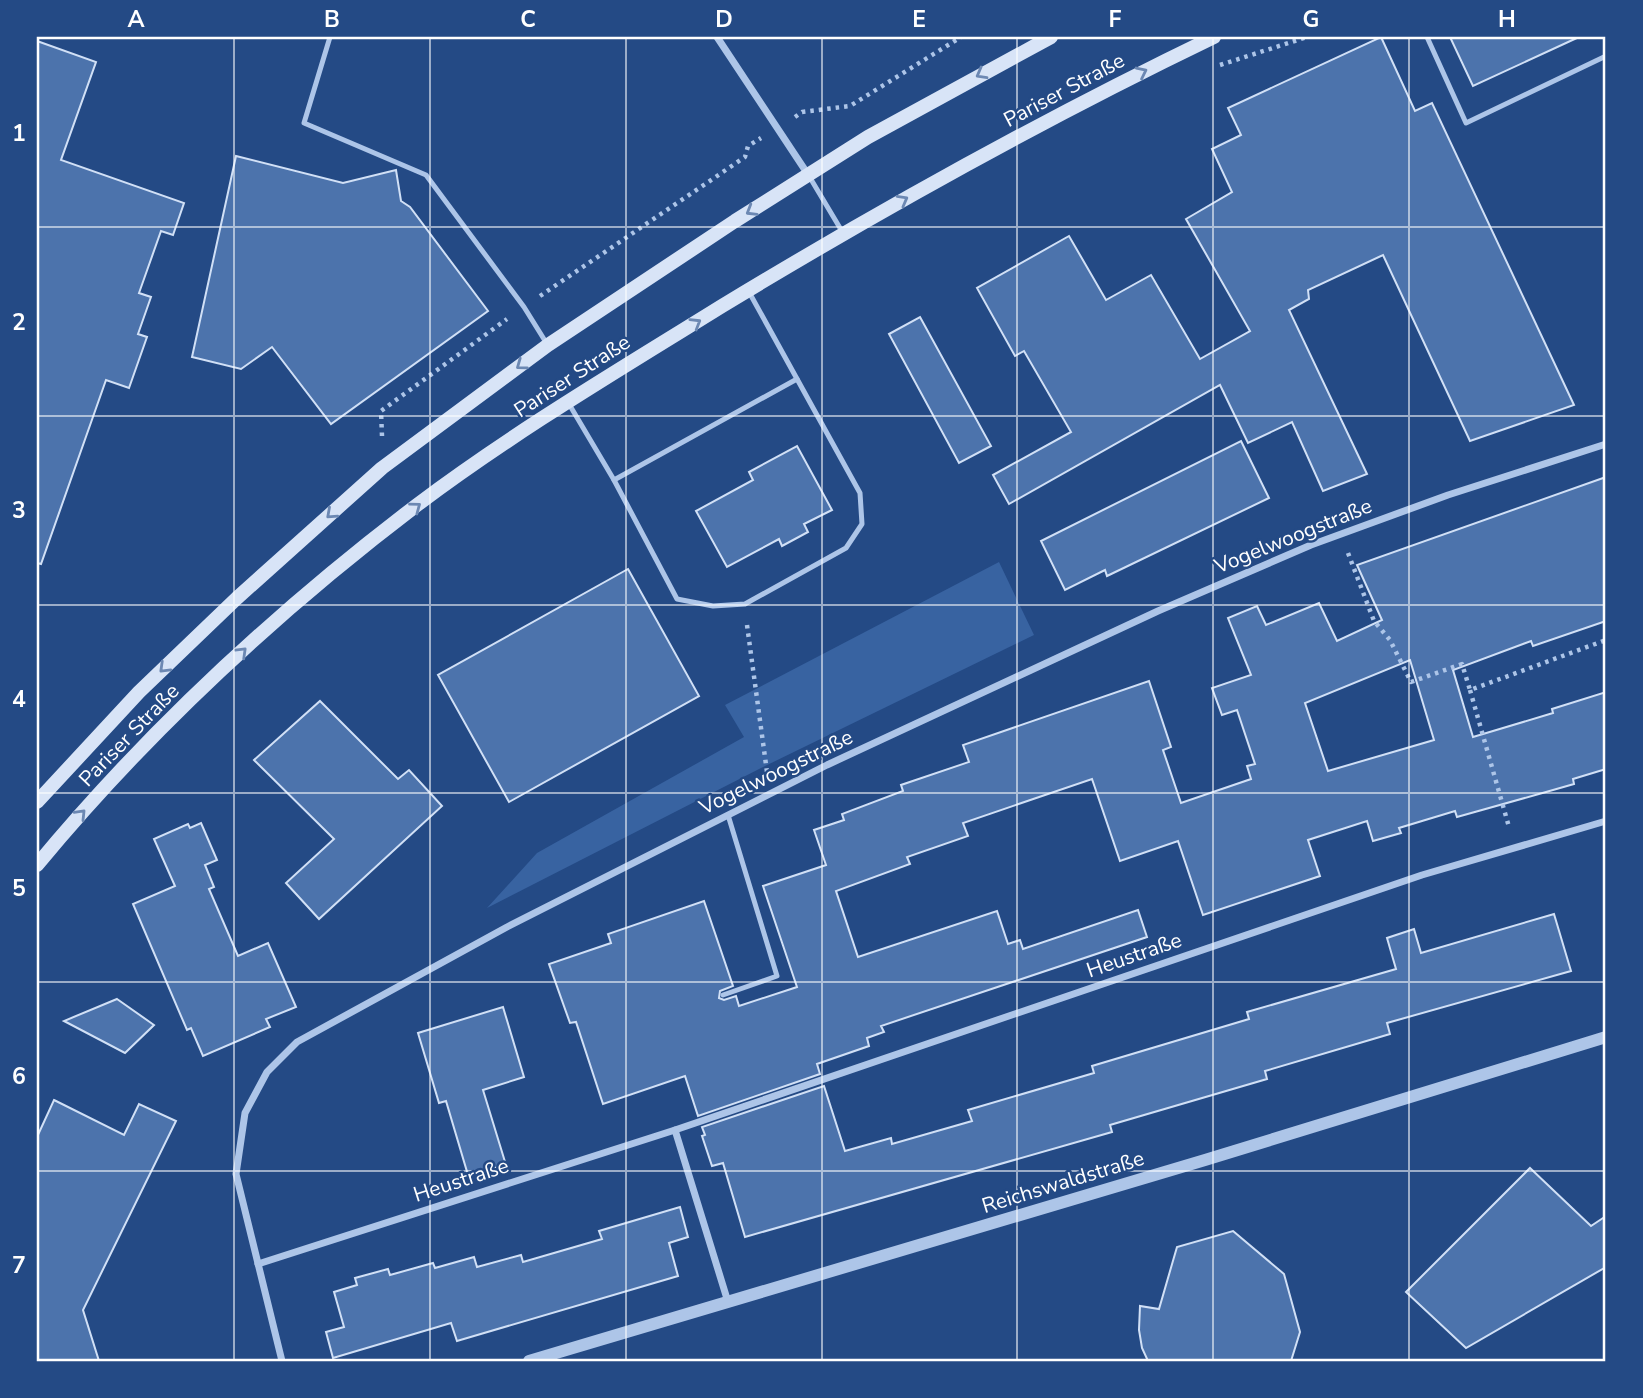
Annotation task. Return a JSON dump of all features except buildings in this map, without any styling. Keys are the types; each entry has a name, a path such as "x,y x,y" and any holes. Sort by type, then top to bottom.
{"main road":[{"name":"Pariser Straße","path":"37,802 139,692 236,598 382,468 548,345 735,221 878,132 1051,37"},
{"name":"Pariser Straße","path":"37,865 67,828 169,722 260,635 418,505 568,401 844,233 1100,93 1214,37"}],"street":[{"path":"717,37 809,176"},
{"name":"Vogelwoogstraße","path":"282,1361 236,1174 245,1112 267,1072 297,1042 507,927 839,759 1158,611 1341,535 1448,495 1606,444"},
{"name":"Heustraße","path":"258,1264 675,1130 1422,875 1606,821"},
{"name":"Reichswaldstraße","path":"529,1361 1205,1160 1606,1037"},
{"path":"675,1130 728,1302"}],"lane":[{"path":"330,37 304,123 426,175 524,307 548,345"},
{"path":"1427,37 1466,123 1606,56"},
{"path":"809,176 844,233"},
{"path":"568,401 677,599 713,606 745,604 846,548 862,524 860,494 748,290"},
{"path":"614,481 797,379"},
{"path":"723,995 777,976 728,815"}],"path":[{"path":"382,468 382,411 524,307 745,157 748,146 802,113 850,106 961,37"},
{"path":"1341,535 1374,621 1390,640 1411,682 1462,664 1515,847"},
{"path":"745,604 770,794"},
{"path":"1470,690 1606,640"}],"shaded area":[{"path":"999,562 1034,635 761,768 487,908 537,853 744,737 725,705"}]}
